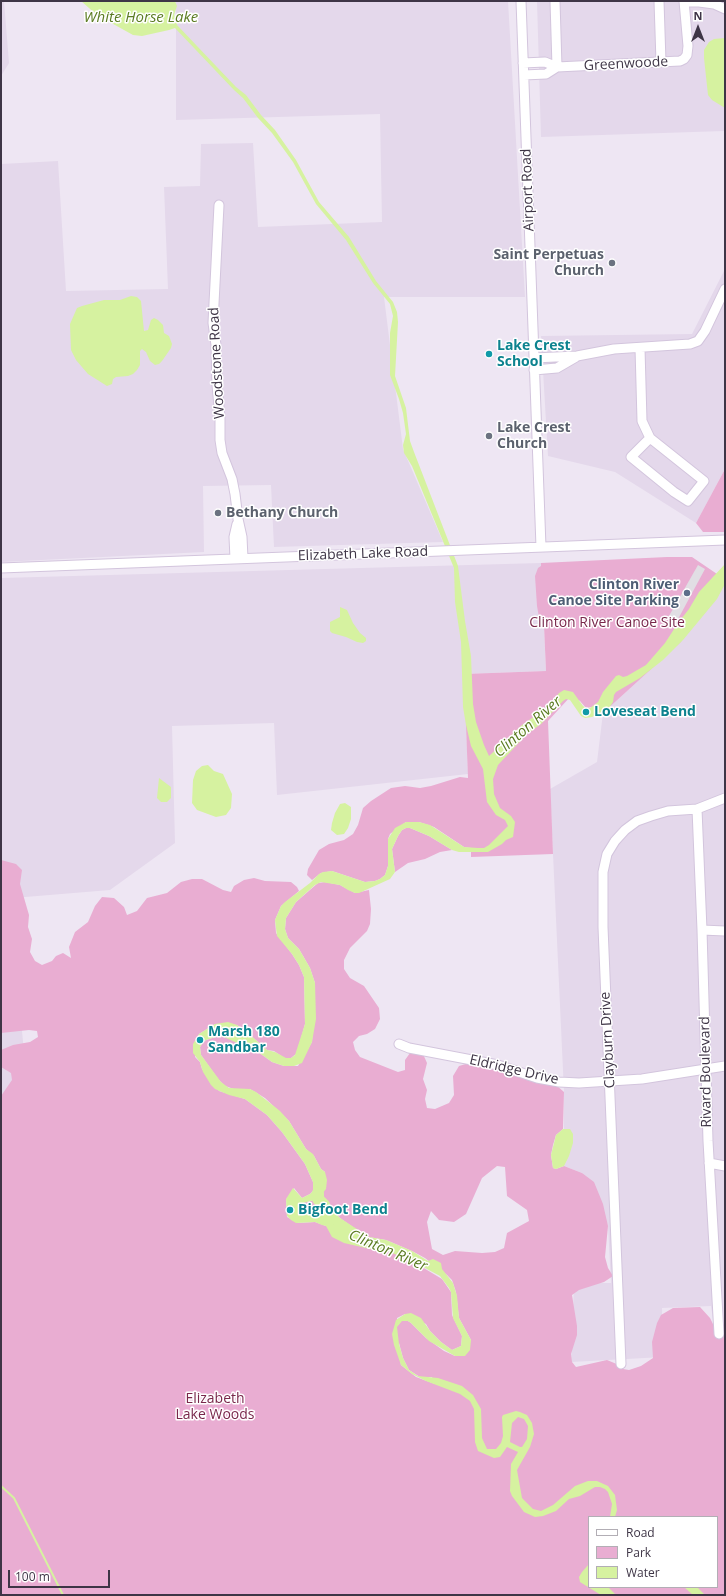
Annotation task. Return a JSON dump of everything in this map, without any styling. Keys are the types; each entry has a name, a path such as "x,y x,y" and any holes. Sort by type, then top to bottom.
{"street":[{"name":"Airport Road","path":"521,1 541,547"},
{"path":"556,1 557,67"},
{"path":"659,1 661,62"},
{"name":"Greenwoode","path":"523,63 545,62 557,67 680,61 687,55 688,46 684,1"},
{"path":"684,1 714,4 725,8"},
{"name":"Greenwoode","path":"524,75 546,74 557,67"},
{"name":"Woodstone Road","path":"220,205 213,323 216,345 220,440 222,453 232,479 238,519 234,537 239,558"},
{"path":"534,358 577,356 614,349 690,344 698,341 712,319 725,289"},
{"path":"640,348 642,421 650,438 704,481 688,502 631,457 650,438"},
{"path":"534,370 557,368 577,356"},
{"name":"Elizabeth Lake Road","path":"1,568 725,540"},
{"name":"Clayburn Drive","path":"622,1364 603,872 607,854 614,841 637,821 668,811 697,809 725,798"},
{"name":"Rivard Boulevard","path":"697,809 709,1164 719,1334"},
{"path":"702,930 725,931"},
{"name":"Eldridge Drive","path":"399,1044 409,1048 498,1065 537,1078 559,1082 610,1082 678,1074 725,1066"},
{"path":"709,1164 725,1166"}],"shaded area":[{"path":"1,1 4,1 9,63 1,76"},
{"path":"176,1 508,1 525,297 384,297 403,449 443,542 274,547 271,485 203,486 204,552 1,562 1,164 58,161 66,291 168,289 164,187 200,186 201,144 253,143 258,227 382,222 380,114 176,120"},
{"path":"537,1 725,1 725,141 724,131 541,137"},
{"path":"725,269 725,469 696,523 615,472 548,456 541,336 692,334"},
{"path":"541,563 546,671 464,674 468,774 277,795 274,723 172,726 175,843 110,890 1,899 1,578"},
{"name":"Clinton River Canoe Site Parking","path":"698,565 705,569 677,621 669,616"},
{"path":"725,576 725,1325 714,1326 711,1306 662,1308 663,1357 571,1362 574,1283 611,1283 608,1226 582,1173 564,1166 564,1092 550,789 597,762 603,713 681,642"},
{"path":"1,979 17,979 27,1083 1,1106"}],"green space":[{"path":"725,469 725,532 703,532 696,523"},
{"name":"Clinton River Canoe Site","path":"692,557 717,574 681,642 603,713 592,707 586,708 580,701 571,696 548,721 553,854 471,857 471,848 464,847 434,827 419,822 406,822 390,834 388,839 388,866 385,875 380,879 365,882 332,871 321,873 312,880 307,875 308,869 319,850 329,844 344,840 353,834 358,825 363,808 391,788 405,786 420,788 460,777 468,778 464,674 546,671 544,626 540,623 535,576 538,568 541,566 541,563"},
{"path":"410,828 429,836 452,850 440,852 425,859 408,863 395,872 392,849 402,830"},
{"name":"Elizabeth Lake Woods","path":"1,860 16,864 22,870 20,884 29,915 28,927 32,939 30,952 35,961 42,965 52,961 56,956 63,953 71,958 69,947 75,932 88,922 95,906 102,897 114,898 124,907 127,915 137,911 147,898 167,893 181,882 192,879 202,879 223,890 231,892 234,886 244,880 254,878 265,881 291,882 299,891 281,906 275,920 276,933 299,965 304,977 305,1024 297,1053 291,1058 284,1058 274,1051 267,1050 237,1025 215,1024 199,1034 195,1057 200,1062 202,1069 219,1091 245,1099 267,1115 282,1132 305,1164 313,1182 313,1191 302,1198 294,1188 286,1200 287,1217 298,1223 315,1222 394,1251 397,1256 412,1261 442,1279 451,1292 452,1315 462,1336 461,1346 452,1350 430,1331 426,1324 405,1314 397,1318 398,1325 401,1321 408,1321 426,1338 444,1351 455,1356 471,1340 459,1318 456,1292 452,1280 425,1258 412,1251 386,1240 369,1237 361,1233 340,1218 329,1207 324,1205 302,1213 299,1212 303,1203 318,1199 325,1172 321,1169 314,1156 306,1149 289,1121 265,1098 250,1089 234,1089 225,1086 218,1079 201,1055 200,1047 204,1041 215,1037 224,1037 247,1044 272,1062 284,1066 298,1066 312,1042 315,983 310,968 299,949 288,938 285,929 286,918 296,902 318,883 325,882 340,885 355,893 369,890 371,909 370,924 367,931 350,948 344,960 344,969 350,978 364,986 379,1008 380,1019 375,1029 367,1034 359,1036 353,1042 355,1050 360,1057 398,1072 405,1070 405,1060 410,1053 423,1054 427,1063 423,1079 427,1090 425,1099 427,1108 435,1109 449,1103 454,1095 453,1076 459,1066 469,1063 485,1065 556,1085 564,1092 563,1129 556,1135 553,1145 551,1155 553,1168 556,1169 564,1166 582,1173 594,1182 603,1204 608,1226 605,1257 608,1268 613,1276 604,1282 579,1290 572,1295 577,1335 571,1354 572,1362 576,1367 607,1360 619,1365 623,1369 629,1370 641,1366 653,1358 652,1342 657,1323 661,1315 673,1308 700,1307 710,1318 714,1326 725,1324 725,1595 1,1595 1,1096 12,1080 11,1073 1,1067 1,1050 13,1045 30,1042 38,1037 37,1031 29,1030 1,1033","holes":["497,1166 505,1167 507,1196 527,1210 529,1221 507,1233 504,1248 495,1252 482,1253 455,1251 443,1255 432,1249 427,1222 431,1211 439,1220 454,1222 466,1214 482,1178","399,1343 403,1358 409,1370 420,1377 432,1377 435,1384 416,1377 401,1365"]}],"water":[{"name":"White Horse Lake","path":"81,1 175,1 177,6 174,15 178,20 177,25 236,87 246,95 261,115 275,130 296,160 319,202 349,237 376,281 393,302 397,312 398,322 395,376 406,408 410,441 458,566 471,656 473,704 476,722 489,756 522,725 549,706 559,693 564,690 573,692 583,706 590,708 598,702 603,692 616,676 627,676 646,665 665,643 699,592 725,564 725,584 717,599 683,640 663,660 640,678 616,692 613,702 609,708 592,717 585,718 581,716 570,700 566,699 541,724 527,734 498,765 493,779 494,794 500,808 511,816 515,822 513,837 488,852 459,852 452,850 429,836 410,828 406,828 402,830 398,836 392,849 395,872 390,879 359,893 355,893 340,885 321,882 315,885 296,902 286,918 285,929 288,938 299,949 310,968 315,983 316,1019 312,1042 302,1063 294,1066 284,1066 272,1062 247,1044 237,1043 224,1037 215,1037 206,1040 200,1047 201,1055 221,1082 229,1088 250,1089 280,1111 289,1121 306,1149 313,1154 321,1169 325,1172 327,1180 326,1189 318,1199 303,1203 299,1212 302,1213 324,1205 329,1207 340,1218 369,1237 386,1240 412,1251 428,1261 433,1259 441,1263 442,1269 453,1283 457,1296 459,1318 471,1340 470,1350 465,1356 455,1356 429,1341 408,1321 402,1321 397,1327 399,1344 403,1358 409,1370 418,1376 438,1378 462,1386 473,1395 481,1409 482,1438 487,1449 496,1449 501,1443 503,1436 503,1415 516,1411 527,1415 532,1423 534,1434 530,1447 517,1470 522,1498 533,1509 541,1511 553,1505 575,1486 588,1481 597,1481 608,1486 615,1495 617,1510 615,1516 610,1516 612,1504 608,1492 600,1487 595,1487 580,1496 569,1499 556,1511 543,1516 535,1517 524,1512 510,1491 511,1464 518,1452 507,1447 500,1457 494,1458 478,1451 475,1442 474,1409 470,1401 460,1394 412,1374 401,1365 394,1345 392,1334 396,1320 405,1314 411,1313 421,1318 430,1331 452,1350 461,1346 462,1336 453,1318 451,1292 449,1288 440,1276 412,1261 387,1251 379,1251 344,1243 332,1237 326,1226 315,1222 296,1223 291,1220 287,1216 286,1199 293,1188 302,1198 313,1191 313,1182 305,1164 282,1132 267,1115 245,1099 229,1095 215,1089 203,1072 200,1062 193,1053 193,1044 199,1034 215,1024 228,1022 237,1025 267,1050 275,1052 286,1058 291,1058 295,1055 305,1024 304,977 292,954 277,936 275,920 281,906 319,874 332,871 365,882 380,879 385,875 388,866 388,839 395,828 406,822 419,822 430,825 464,847 478,848 484,848 489,845 508,826 505,820 496,815 487,802 483,769 471,746 466,725 463,707 461,642 455,602 454,568 412,466 404,453 403,445 406,434 403,413 390,375 390,333 393,316 390,304 373,283 346,240 316,204 293,162 272,133 258,118 243,98 175,28 142,36 133,35 97,15","holes":["518,1417 524,1419 528,1426 527,1439 522,1447 510,1442 512,1423"]},
{"path":"725,38 725,108 712,100 708,95 704,50 709,42 714,39"},
{"path":"131,296 137,297 141,301 144,331 148,330 151,320 154,318 158,320 163,325 164,333 169,336 172,344 171,348 162,361 155,365 150,361 146,352 142,349 140,351 140,365 137,370 128,376 116,377 113,379 112,384 107,386 88,374 76,360 71,350 70,324 77,308 104,300 120,300"},
{"path":"340,607 347,610 353,623 360,633 366,638 366,641 363,643 357,642 330,631 330,622 340,617"},
{"path":"208,765 214,771 223,774 232,794 231,808 226,815 216,817 197,810 192,803 193,780 196,771 202,766"},
{"path":"159,778 171,787 171,798 167,802 161,802 157,798"},
{"path":"345,803 351,807 351,819 344,834 337,835 331,830 332,823 340,804"},
{"path":"563,1129 570,1129 573,1134 573,1143 564,1166 556,1169 553,1168 551,1155 556,1135"},
{"path":"588,1565 588,1587 580,1582 579,1577"},
{"path":"590,1588 609,1588 616,1595 601,1595"},
{"path":"685,1588 698,1588 705,1595 693,1595"}],"waterway":[{"name":"Clinton River","path":"318,1193 318,1199 324,1205 329,1220"},
{"path":"1,1486 14,1498 63,1595"}],"place":[{"name":"Saint Perpetuas Church","path":"612,263"},
{"name":"Lake Crest School","path":"489,354"},
{"name":"Lake Crest Church","path":"489,436"},
{"name":"Bethany Church","path":"218,513"},
{"name":"Clinton River Canoe Site Parking","path":"687,593"},
{"name":"Loveseat Bend","path":"586,712"},
{"name":"Marsh 180 Sandbar","path":"200,1040"},
{"name":"Bigfoot Bend","path":"290,1210"}]}
